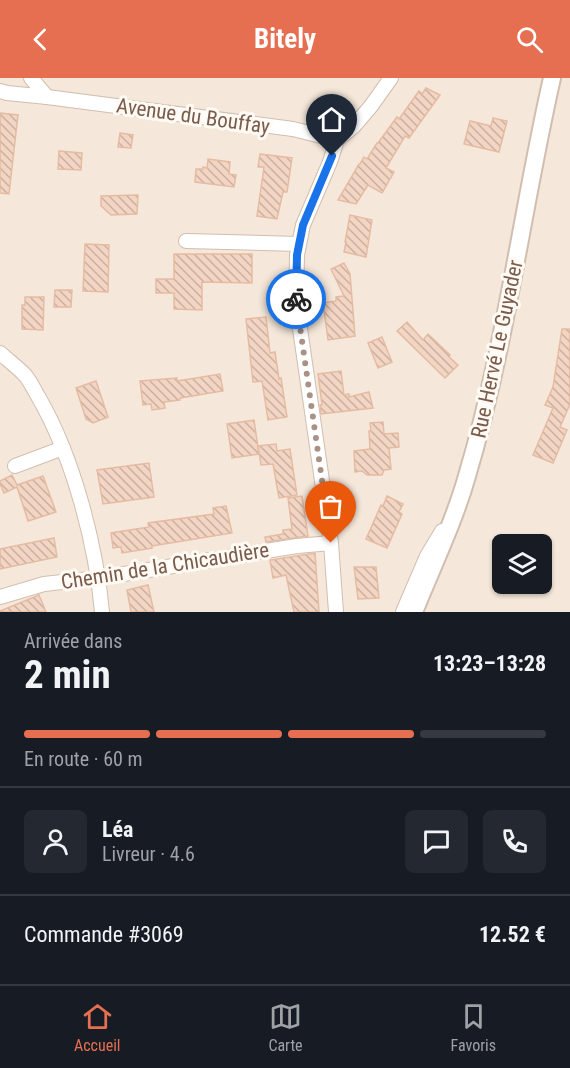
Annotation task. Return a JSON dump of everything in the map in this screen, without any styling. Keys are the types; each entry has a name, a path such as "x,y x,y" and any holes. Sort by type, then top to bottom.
{"street":[{"path":"31,78 47,97"},
{"path":"336,612 331,543 296,301 297,255 303,225 337,140 354,126 391,78"},
{"name":"Rue Hervé Le Guyader","path":"414,612 455,512 482,422 503,332 552,78"},
{"name":"Avenue du Bouffay","path":"0,90 7,93 293,129 337,140"},
{"path":"186,241 299,244"},
{"path":"0,353 26,375 48,414 63,448 82,505 99,579 102,612"},
{"path":"15,466 63,448"},
{"path":"403,612 427,556 455,512"},
{"name":"Chemin de la Chicaudière","path":"0,597 44,584 99,579 297,546 331,543"}],"shaded area":[{"path":"0,78 570,78 570,612 0,612"}],"building":[{"path":"426,88 440,95 409,138 405,136 386,168 394,172 382,193 368,185 356,204 338,200 364,157 367,159 397,117 399,119 419,91 422,94"},
{"path":"0,113 18,115 9,194 0,193"},
{"path":"493,118 507,121 499,152 464,144 470,121 491,126"},
{"path":"120,133 133,135 131,148 118,147"},
{"path":"59,151 82,153 81,170 58,169"},
{"path":"260,154 292,158 287,192 283,192 277,219 257,216 264,167 258,167"},
{"path":"208,159 230,162 229,174 236,175 234,187 195,182 196,169 207,168"},
{"path":"138,195 137,214 111,215 101,206 101,196"},
{"path":"350,215 372,220 366,257 344,252"},
{"path":"85,244 109,245 108,292 83,291"},
{"path":"174,254 252,254 252,283 202,282 202,310 174,309 174,293 156,293 156,279 174,279"},
{"path":"344,263 350,274 355,336 328,340 323,303 336,301 336,297 344,296 331,269"},
{"path":"55,290 72,290 71,307 54,307"},
{"path":"25,297 44,297 43,330 22,329 22,305 25,305"},
{"path":"266,317 270,353 275,352 287,417 268,420 262,381 253,382 246,319"},
{"path":"407,322 423,340 428,334 458,365 445,378 397,331"},
{"path":"562,329 570,329 570,404 560,427 567,430 553,463 533,455 553,408 545,405 553,387"},
{"path":"382,337 392,362 378,368 368,343"},
{"path":"341,371 344,395 349,394 349,397 369,392 373,408 321,414 318,374"},
{"path":"220,374 223,391 164,402 165,408 152,410 151,404 143,405 140,381 177,378 177,381"},
{"path":"96,381 108,417 93,423 86,419 76,388"},
{"path":"254,420 259,454 232,458 227,424"},
{"path":"383,422 384,434 398,433 399,447 389,448 391,469 384,470 382,475 355,472 354,451 370,449 370,423"},
{"path":"276,444 277,451 290,449 297,495 279,498 273,464 261,465 258,446"},
{"path":"149,463 154,497 103,504 97,470"},
{"path":"12,475 17,485 43,476 56,512 28,521 17,487 4,493 0,484 0,481"},
{"path":"302,496 308,536 266,542 265,537 283,534 283,530 292,529 288,498"},
{"path":"387,496 403,504 399,512 402,514 387,548 366,539"},
{"path":"226,506 232,533 122,553 121,547 113,548 111,533 149,527 148,523 214,514 213,508"},
{"path":"54,538 57,557 0,569 0,549"},
{"path":"315,553 319,612 294,612 286,575 273,578 270,560"},
{"path":"354,567 376,567 379,598 358,599"},
{"path":"148,585 154,612 131,612 127,590"},
{"path":"39,595 46,612 0,612 0,611"}],"way so far":[{"path":"296,299 331,543"}],"route":[{"path":"296,299 297,255 303,225 332,156"}]}
